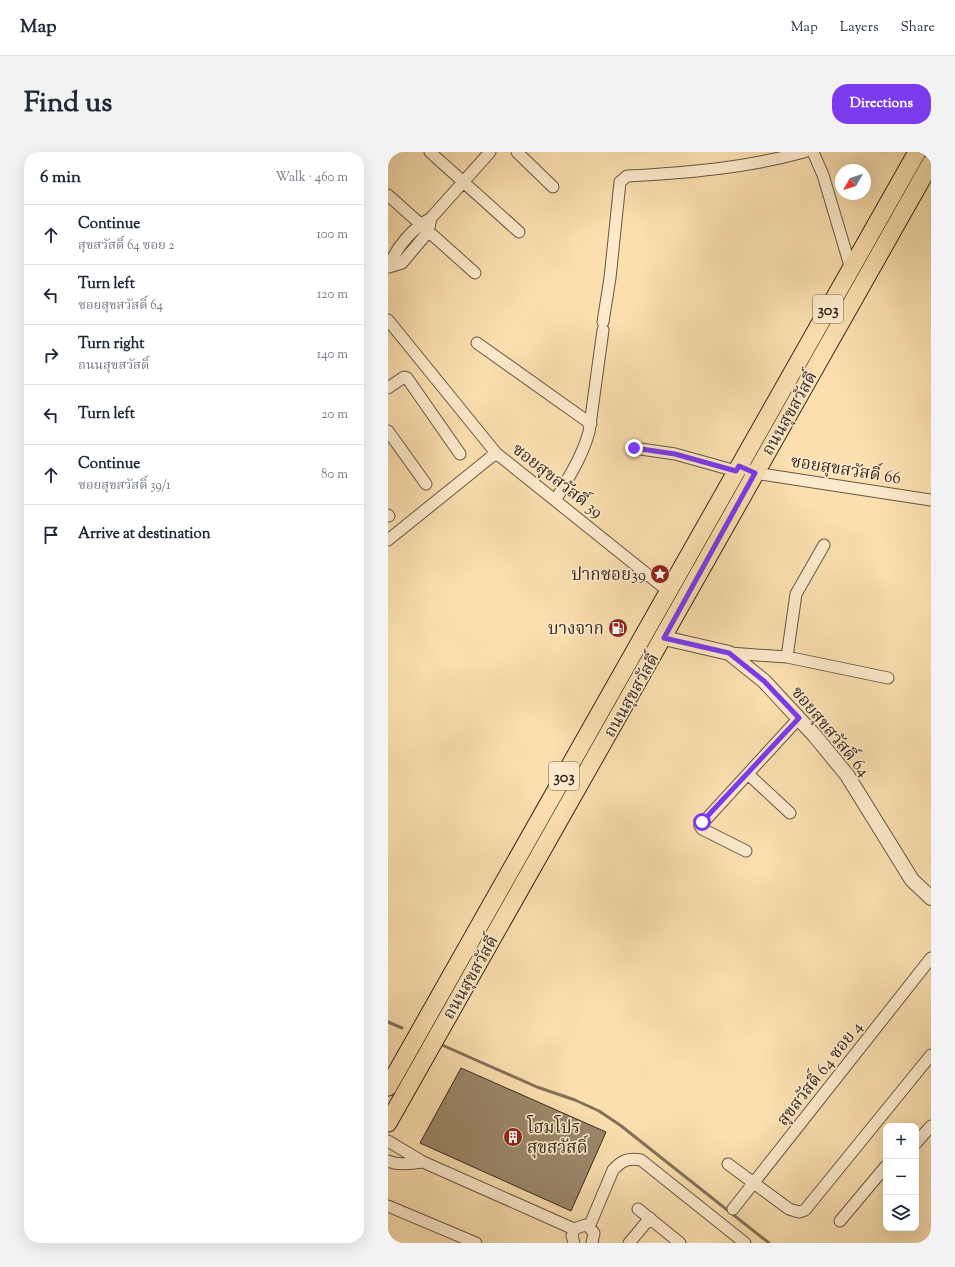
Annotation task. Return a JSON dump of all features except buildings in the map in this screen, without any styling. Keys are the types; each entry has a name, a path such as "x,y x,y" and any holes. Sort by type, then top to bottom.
{"main road":[{"name":"ถนนสุขสวัสดิ์","path":"388,1087 917,152"},
{"name":"ถนนสุขสวัสดิ์","path":"388,1123 664,638 755,473 926,183 931,163"}],"street":[{"path":"430,152 519,232"},
{"path":"389,267 393,255 420,225 431,218 490,152"},
{"path":"517,152 553,187"},
{"path":"556,499 585,447 591,424 610,278 620,182 627,176 687,173 740,166 769,161 804,152"},
{"path":"813,152 824,176 851,269"},
{"path":"388,196 475,273"},
{"path":"389,267 402,263 428,232 431,218"},
{"path":"388,320 496,453"},
{"path":"477,343 591,424"},
{"path":"388,388 404,377 407,378 460,454"},
{"path":"388,431 426,484"},
{"name":"ซอยสุขสวัสดิ์ 66","path":"634,448 675,454 755,473 931,500"},
{"name":"ซอยสุขสวัสดิ์ 39","path":"388,540 496,453 556,499 668,591"},
{"path":"787,657 796,594 824,545"},
{"name":"ซอยสุขสวัสดิ์ 64","path":"664,638 729,653 764,681 799,718 847,775 912,880 931,898"},
{"path":"729,653 787,657 888,678"},
{"path":"746,851 702,829 700,826 702,822 799,718"},
{"path":"748,774 790,814"},
{"name":"สุขสวัสดิ์ 64 ซอย 4","path":"733,1209 931,958"},
{"path":"728,1164 789,1209 799,1212 805,1210 931,1054"},
{"path":"919,1140 931,1126"},
{"path":"388,1141 423,1162 574,1229 581,1226 589,1227 594,1233 592,1243"},
{"path":"589,1227 613,1170 618,1164 629,1158 642,1160 745,1243"},
{"path":"388,1161 408,1164 423,1162"},
{"path":"840,1221 883,1170"},
{"path":"388,1206 476,1243"},
{"path":"638,1209 680,1243"},
{"path":"629,1243 650,1218"},
{"path":"574,1229 572,1236 574,1243"}],"waterway":[{"path":"388,1022 402,1028"},
{"path":"442,1045 537,1087 575,1100 599,1111 620,1125 769,1243"}],"place":[{"name":"ปากซอย39","path":"660,574"},
{"name":"บางจาก","path":"618,628"},
{"name":"โฮมโปร สุขสวัสดิ์","path":"513,1137"}],"route":[{"path":"634,448 675,454 736,471 739,466 755,473 664,638 729,653 764,681 799,718 702,822"}]}
